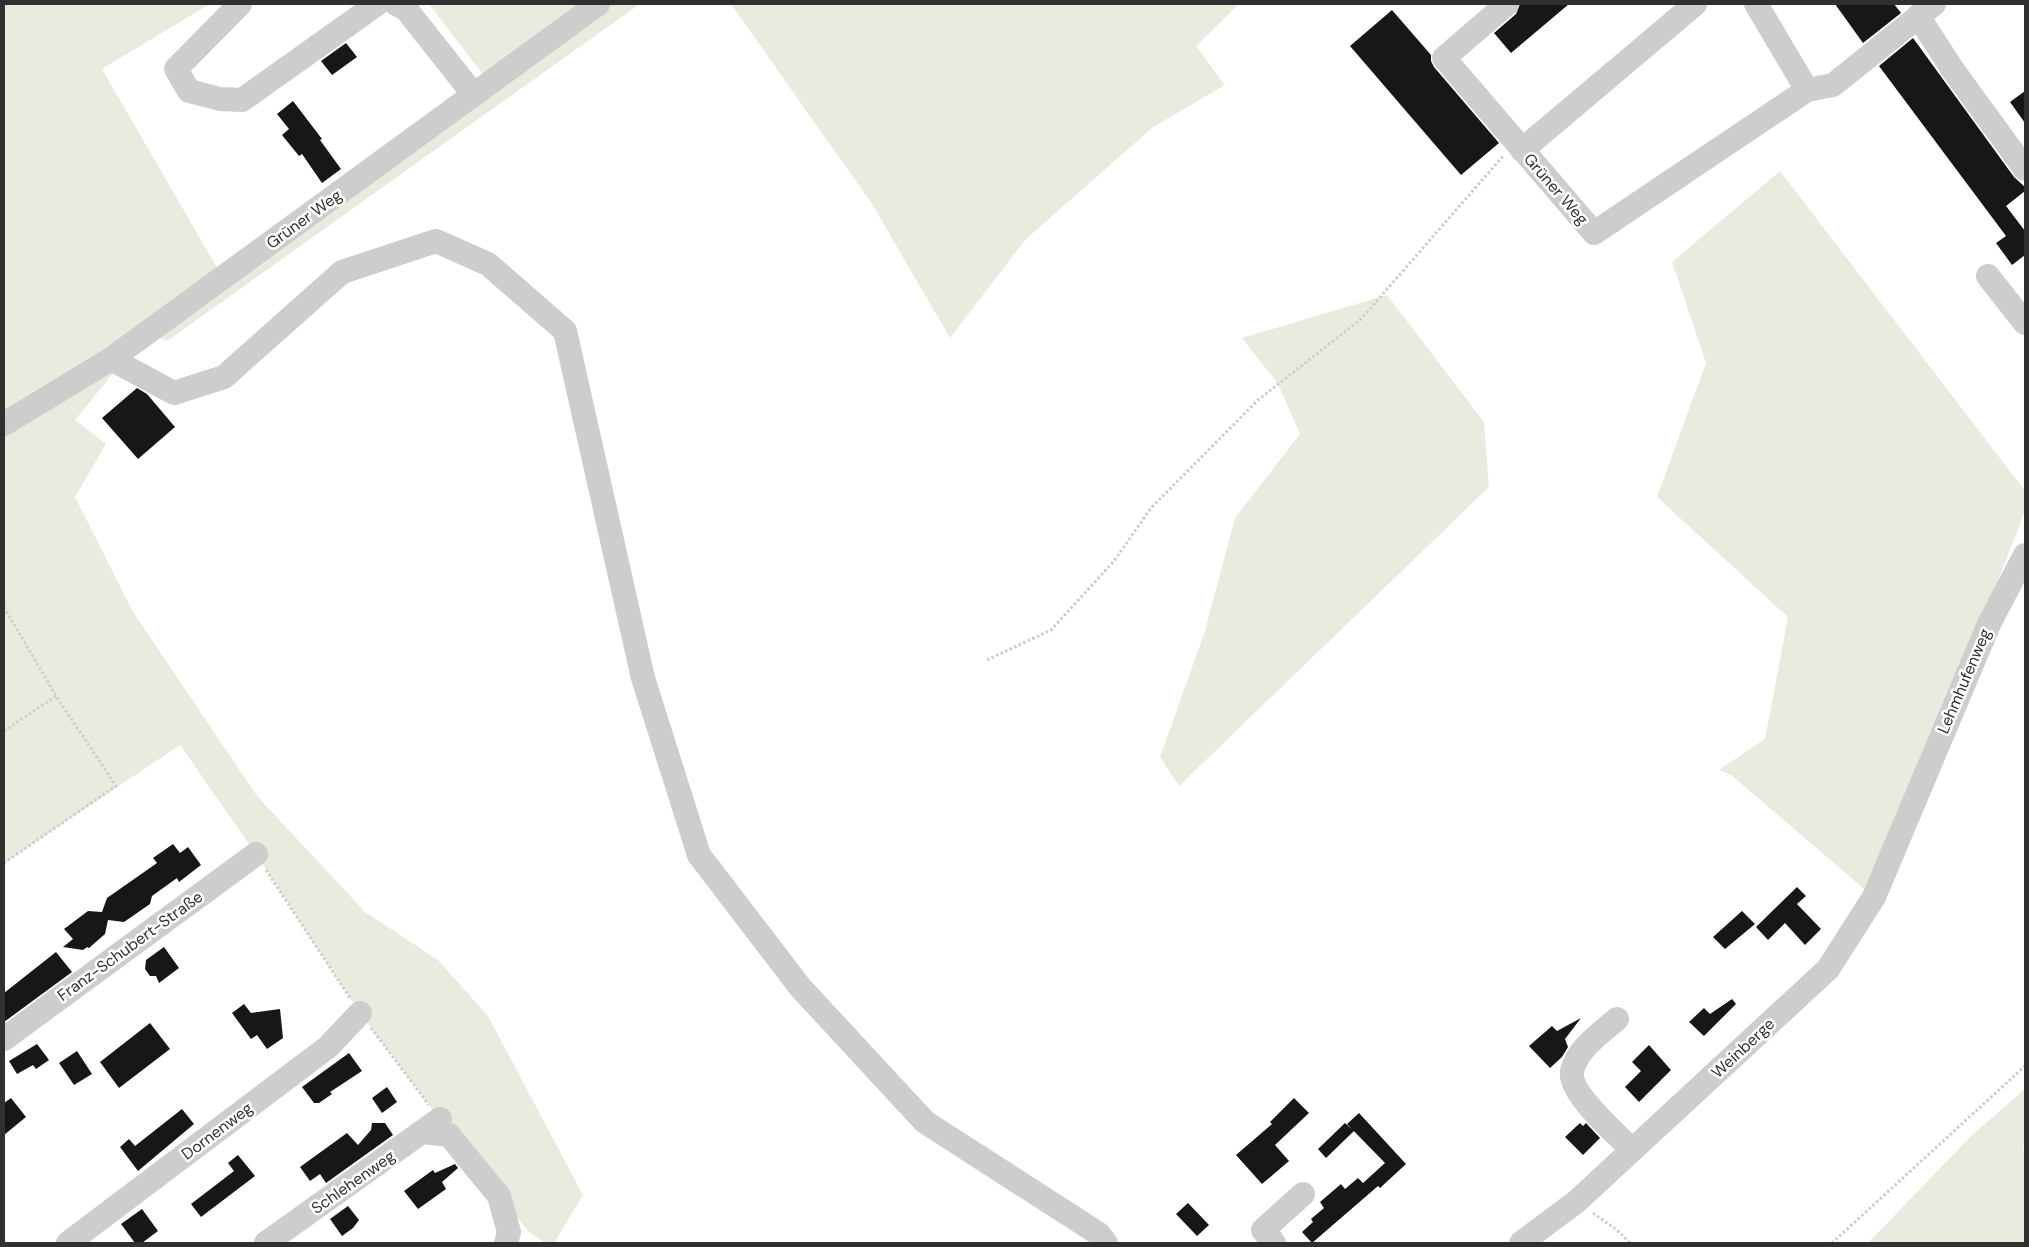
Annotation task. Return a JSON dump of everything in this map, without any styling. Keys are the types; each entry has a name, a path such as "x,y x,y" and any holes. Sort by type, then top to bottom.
{"street":[{"path":"240,4 176,68 189,91 220,99 242,100 377,4"},
{"path":"396,4 406,9 474,95"},
{"name":"Grüner Weg","path":"4,424 111,358 598,4"},
{"name":"Grüner Weg","path":"1507,4 1444,58 1594,233 1807,90 1833,85 1926,10"},
{"path":"1519,146 1695,4"},
{"path":"1756,4 1807,90"},
{"path":"1926,10 1953,70 2025,170"},
{"path":"111,358 174,393 224,377 342,272 436,241 488,264 565,331 643,678 699,856 800,987 925,1122 1099,1234 1106,1243"},
{"path":"1988,276 2025,323"},
{"name":"Lehmhufenweg","path":"1909,810 1989,624 2025,555"},
{"name":"Weinberge","path":"1521,1243 1576,1202 1828,969 1874,897 1909,810"},
{"name":"Franz-Schubert-Straße","path":"4,1039 256,854"},
{"name":"Dornenweg","path":"68,1243 328,1046 360,1013"},
{"path":"1617,1018 1584,1049 1572,1069 1572,1075 1578,1093 1632,1150"},
{"path":"431,1126 449,1136 499,1196 509,1232 506,1243"},
{"name":"Schlehenweg","path":"266,1243 431,1126"},
{"path":"1274,1243 1263,1230 1303,1194"}],"path":[{"path":"987,660 1051,630 1114,561 1151,508 1258,400 1361,319 1519,146"},
{"path":"4,607 56,696 116,786 4,863"},
{"path":"4,731 56,696"},
{"path":"256,854 431,1126"},
{"path":"1832,1243 2025,1066"},
{"path":"1576,1202 1617,1230 1630,1243"}],"shaded area":[{"path":"4,4 210,4 102,69 219,271 484,76 429,4 640,4 167,341 146,333 75,420 106,444 75,497 133,612 257,796 365,912 438,960 488,1016 583,1195 554,1243 545,1243 528,1231 360,1013 256,854 180,745 4,863"},
{"path":"731,4 1239,4 1196,46 1225,85 1153,127 1025,240 950,338 872,204"},
{"path":"1780,171 2025,491 2025,510 1877,900 1731,775 1719,770 1765,739 1788,617 1657,497 1706,363 1672,262"},
{"path":"1387,295 1484,422 1489,487 1179,786 1160,757 1205,631 1235,518 1300,434 1278,384 1242,338"},
{"path":"2025,1089 2025,1146 2023,1148 2025,1162 2025,1243 1868,1243 1971,1136"}],"building":[{"path":"1520,4 1569,4 1511,53 1494,33 1516,14"},
{"path":"1835,4 1894,4 1901,13 1863,43"},
{"path":"1392,10 1431,55 1434,67 1499,143 1461,175 1350,46"},
{"path":"1913,38 2014,177 2025,187 2025,191 2006,206 2025,231 2025,255 2012,265 1996,243 2006,236 1879,66"},
{"path":"346,43 357,57 332,75 321,61"},
{"path":"2025,91 2025,123 2010,102"},
{"path":"293,101 322,139 320,140 341,169 322,183 302,154 299,156 282,135 289,129 277,114"},
{"path":"137,388 147,394 175,427 138,459 102,418"},
{"path":"173,844 180,853 188,847 201,865 179,882 177,878 152,896 150,904 124,922 108,920 105,934 89,948 87,947 83,950 63,947 73,939 64,929 88,911 102,912 107,898 157,863 153,858"},
{"path":"1797,887 1806,896 1797,904 1821,929 1805,945 1785,923 1768,940 1756,927"},
{"path":"1742,911 1755,924 1725,949 1713,937"},
{"path":"164,947 179,968 159,983 156,976 150,976 145,969 146,960"},
{"path":"56,952 72,972 4,1022 4,993"},
{"path":"1732,999 1736,1004 1704,1036 1689,1022 1704,1008 1710,1014"},
{"path":"244,1004 251,1013 280,1009 283,1038 267,1049 257,1035 251,1039 232,1013"},
{"path":"1581,1018 1565,1039 1568,1047 1562,1057 1550,1068 1529,1046 1552,1026 1557,1031"},
{"path":"150,1023 170,1049 119,1088 100,1062"},
{"path":"37,1044 49,1060 36,1069 33,1065 17,1074 9,1061"},
{"path":"1649,1045 1671,1070 1639,1102 1625,1087 1641,1071 1632,1062"},
{"path":"77,1051 92,1074 74,1085 59,1063"},
{"path":"349,1053 362,1071 330,1092 332,1094 319,1103 314,1103 302,1087"},
{"path":"387,1087 397,1102 382,1113 372,1098"},
{"path":"11,1098 26,1117 4,1135 4,1103"},
{"path":"1294,1098 1309,1113 1275,1145 1289,1161 1262,1184 1236,1155 1272,1124 1270,1122"},
{"path":"182,1109 194,1124 138,1171 120,1147 129,1139 135,1146"},
{"path":"1359,1113 1406,1164 1380,1188 1378,1186 1312,1243 1302,1232 1313,1222 1311,1219 1324,1208 1320,1202 1341,1184 1345,1189 1358,1178 1363,1183 1385,1163 1347,1124"},
{"path":"372,1123 385,1123 393,1135 326,1183 320,1174 310,1181 300,1167 347,1133 358,1145 371,1130"},
{"path":"1345,1123 1354,1131 1326,1158 1318,1149"},
{"path":"1580,1123 1583,1126 1586,1123 1600,1138 1583,1155 1565,1137"},
{"path":"238,1155 255,1176 201,1217 191,1204 234,1171 228,1163"},
{"path":"455,1164 458,1168 442,1182 446,1189 418,1209 404,1191 433,1170 435,1173"},
{"path":"1188,1203 1209,1225 1197,1236 1176,1214"},
{"path":"348,1206 359,1220 353,1228 342,1236 330,1219"},
{"path":"142,1209 158,1231 142,1243 135,1243 121,1224"}]}
